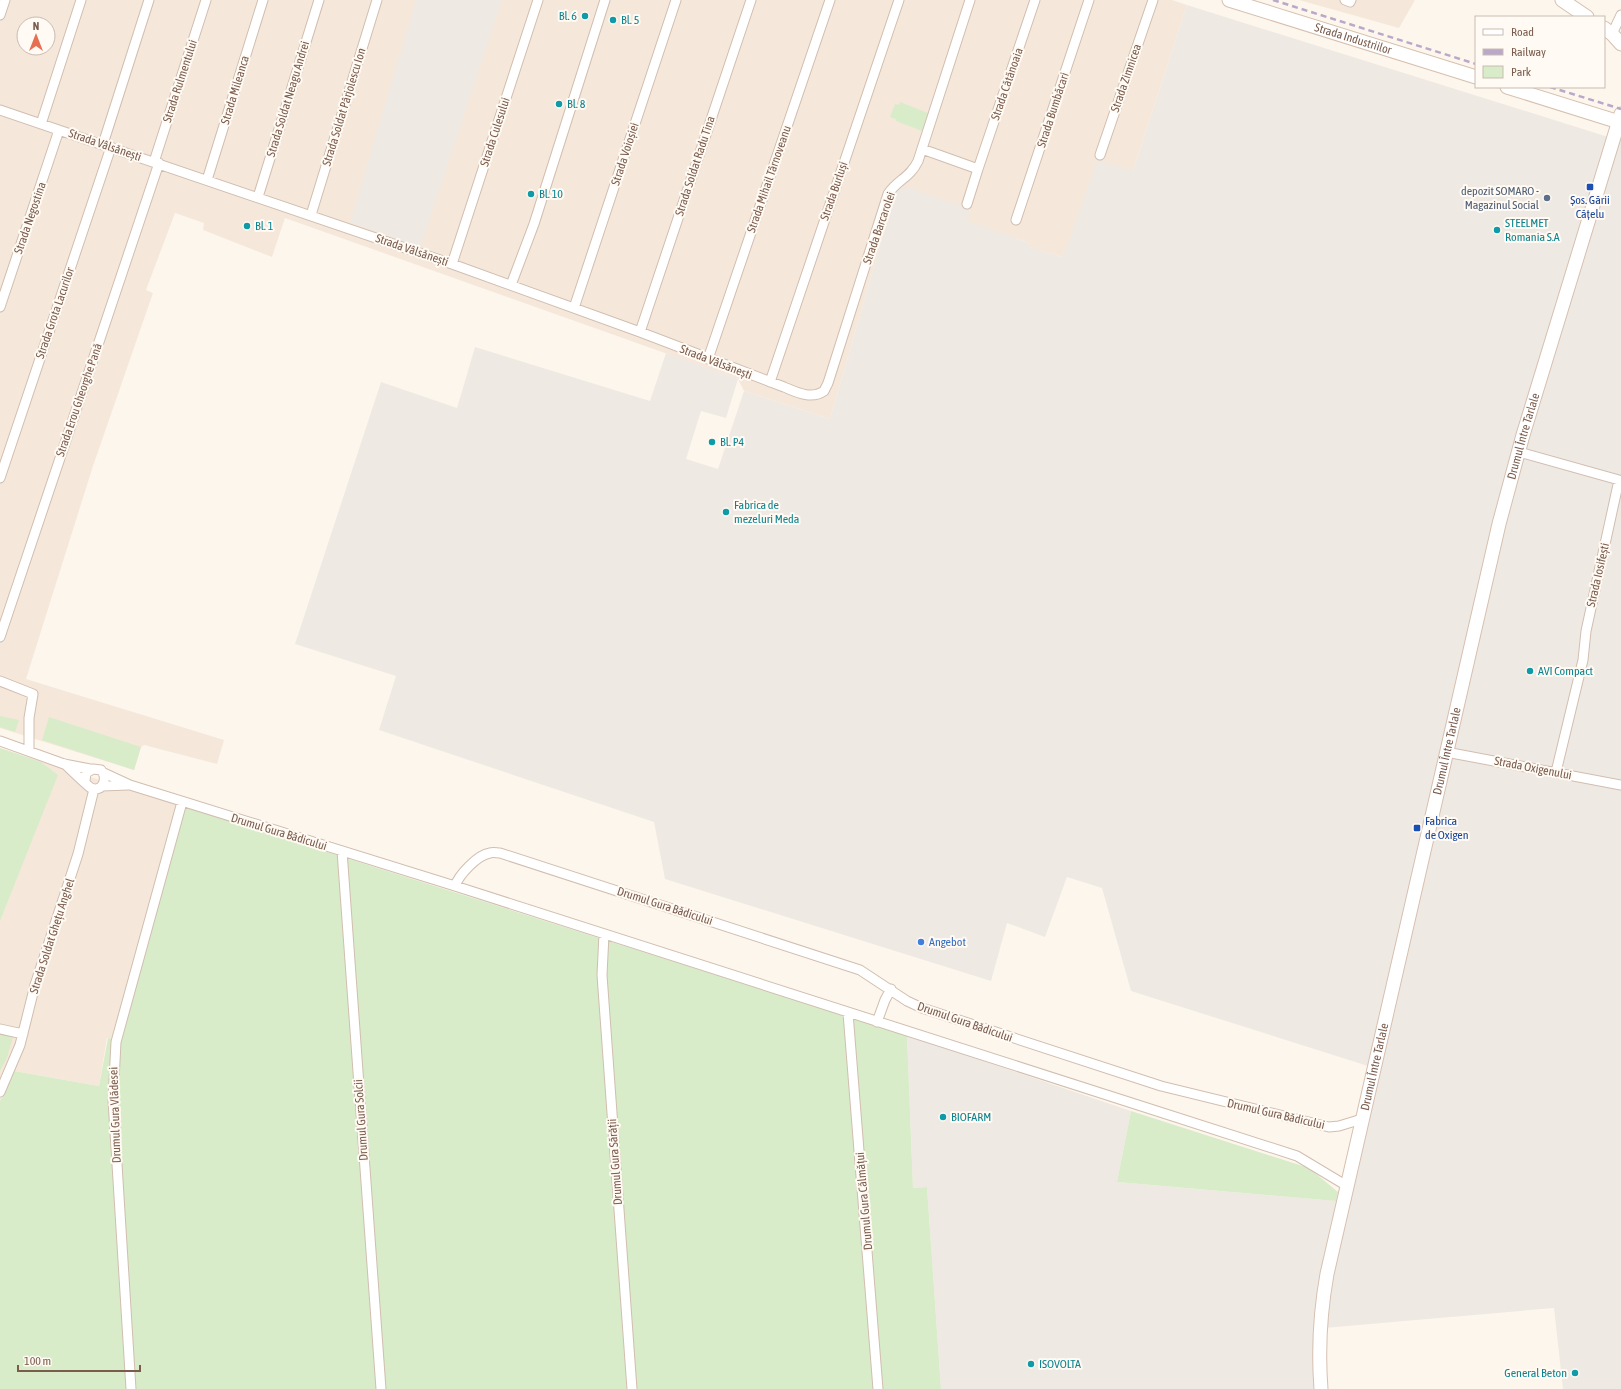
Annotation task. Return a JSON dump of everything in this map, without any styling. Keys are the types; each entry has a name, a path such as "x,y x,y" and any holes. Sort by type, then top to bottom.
{"main road":[{"name":"Strada Industriilor","path":"1230,0 1475,77"},
{"path":"1562,0 1586,16"},
{"path":"1511,88 1620,118"},
{"name":"Drumul Între Tarlale","path":"1321,1389 1319,1338 1321,1312 1327,1274 1446,752 1498,531 1519,452 1620,118"}],"street":[{"path":"0,15 5,0"},
{"path":"41,124 81,0"},
{"name":"Strada Grota Lacurilor","path":"0,478 107,146 148,0"},
{"name":"Strada Rulmentului","path":"156,163 206,0"},
{"name":"Strada Mileanca","path":"207,180 263,0"},
{"name":"Strada Soldat Neagu Andrei","path":"258,197 319,0"},
{"name":"Strada Soldat Pârjolescu Ion","path":"311,215 377,0"},
{"name":"Strada Culesului","path":"452,264 538,0"},
{"path":"511,285 534,224 605,0"},
{"name":"Strada Voioșiei","path":"574,308 676,0"},
{"name":"Strada Soldat Radu Tina","path":"640,332 750,0"},
{"name":"Strada Mihail Târnoveanu","path":"708,359 830,0"},
{"name":"Strada Burluși","path":"770,382 899,0"},
{"name":"Strada Barcarolei","path":"820,394 828,383 888,194 896,184 911,172 922,149 970,0"},
{"name":"Strada Cătănoaia","path":"967,204 1035,0"},
{"name":"Strada Bumbăcari","path":"1016,220 1089,0"},
{"name":"Strada Zimnicea","path":"1100,155 1153,0"},
{"path":"1612,35 1621,15"},
{"name":"Strada Vâlsănești","path":"0,110 452,264 640,332 802,394 820,394"},
{"name":"Strada Negostina","path":"0,307 59,130"},
{"path":"922,149 978,169"},
{"name":"Strada Erou Gheorghe Pană","path":"0,637 156,163"},
{"name":"Strada Iosifești","path":"1519,452 1619,480 1586,631 1583,660 1556,772"},
{"path":"0,681 33,694 29,718 29,751"},
{"path":"0,741 64,764 90,769 97,768 104,773 105,779 98,787"},
{"name":"Strada Oxigenului","path":"1446,752 1621,784"},
{"path":"64,764 85,781 89,787 130,785"},
{"path":"85,781 85,775 90,769"},
{"name":"Drumul Gura Bădicului","path":"104,773 130,785 182,802 455,886 1297,1156 1347,1186"},
{"name":"Strada Soldat Ghețu Anghel","path":"0,1092 23,1034 35,985 74,867 98,787"},
{"name":"Drumul Gura Vlădesei","path":"131,1389 113,1100 114,1057 124,1011 182,802"},
{"name":"Drumul Gura Solcii","path":"342,851 380,1389"},
{"name":"Drumul Gura Bădicului","path":"455,886 458,880 479,858 489,853 500,853 860,970 891,989 907,1001 928,1011 1161,1086 1329,1127 1339,1126 1362,1119"},
{"name":"Drumul Gura Sărății","path":"604,934 602,975 632,1389"},
{"path":"877,1022 885,1000 891,989"},
{"name":"Drumul Gura Călmățui","path":"848,1013 878,1389"},
{"path":"0,1029 23,1034"}],"shaded area":[{"path":"0,0 1172,0 1187,5 1133,171 1062,257 1029,247 1029,243 966,221 970,209 896,191 830,419 744,391 738,379 285,218 272,257 203,230 204,223 175,213 146,290 153,293 93,466 26,679 224,740 217,764 144,745 141,747 134,770 0,728"},
{"path":"416,0 502,0 420,248 350,222"},
{"path":"1299,0 1415,0 1399,28"},
{"path":"1187,5 1621,141 1621,1389 1563,1389 1554,1308 1324,1328 1326,1389 941,1389 927,1187 913,1188 907,1035 1131,1111 1117,1182 1336,1201 1368,1066 1131,991 1102,888 1067,877 1045,937 1007,923 991,981 665,879 654,822 379,730 396,676 295,644 381,382 457,408 475,347 650,401 666,353 738,379 726,418 701,411 686,459 718,469 744,391 830,419 896,191 906,187 970,209 967,221 1029,243 1030,247 1062,257 1066,250 1097,160 1133,171"},
{"path":"0,748 184,807 134,986 127,984 113,1039 107,1038 99,1086 14,1071 0,1101"}],"green space":[{"path":"900,102 928,113 922,131 896,121 896,119 890,117 895,104 899,105"},
{"path":"0,716 19,720 15,732 0,727"},
{"path":"49,717 141,747 134,770 42,740"},
{"path":"0,748 41,762 58,775 0,921"},
{"path":"184,807 907,1035 913,1188 927,1187 941,1389 0,1389 0,1101 14,1071 99,1086 108,1038 113,1039 127,984 134,986"},
{"path":"0,1033 13,1037 7,1058 0,1071"},
{"path":"1131,1111 1309,1168 1338,1192 1336,1201 1117,1182"}],"railway":[{"path":"1273,0 1475,64"},
{"path":"1553,88 1621,109"}],"place":[{"name":"Bl. 6","path":"585,16"},
{"name":"Bl. 5","path":"613,20"},
{"name":"Bl. 8","path":"559,104"},
{"name":"Șos. Gării Cățelu","path":"1590,187"},
{"name":"Bl. 10","path":"531,194"},
{"name":"depozit SOMARO - Magazinul Social","path":"1547,198"},
{"name":"Bl. 1","path":"247,226"},
{"name":"STEELMET Romania S.A","path":"1497,230"},
{"name":"Bl. P4","path":"712,442"},
{"name":"Fabrica de mezeluri Meda","path":"726,512"},
{"name":"AVI Compact","path":"1530,671"},
{"name":"Fabrica de Oxigen","path":"1417,828"},
{"name":"Angebot","path":"921,942"},
{"name":"BIOFARM","path":"943,1117"},
{"name":"ISOVOLTA","path":"1031,1364"},
{"name":"General Beton","path":"1575,1373"}]}
